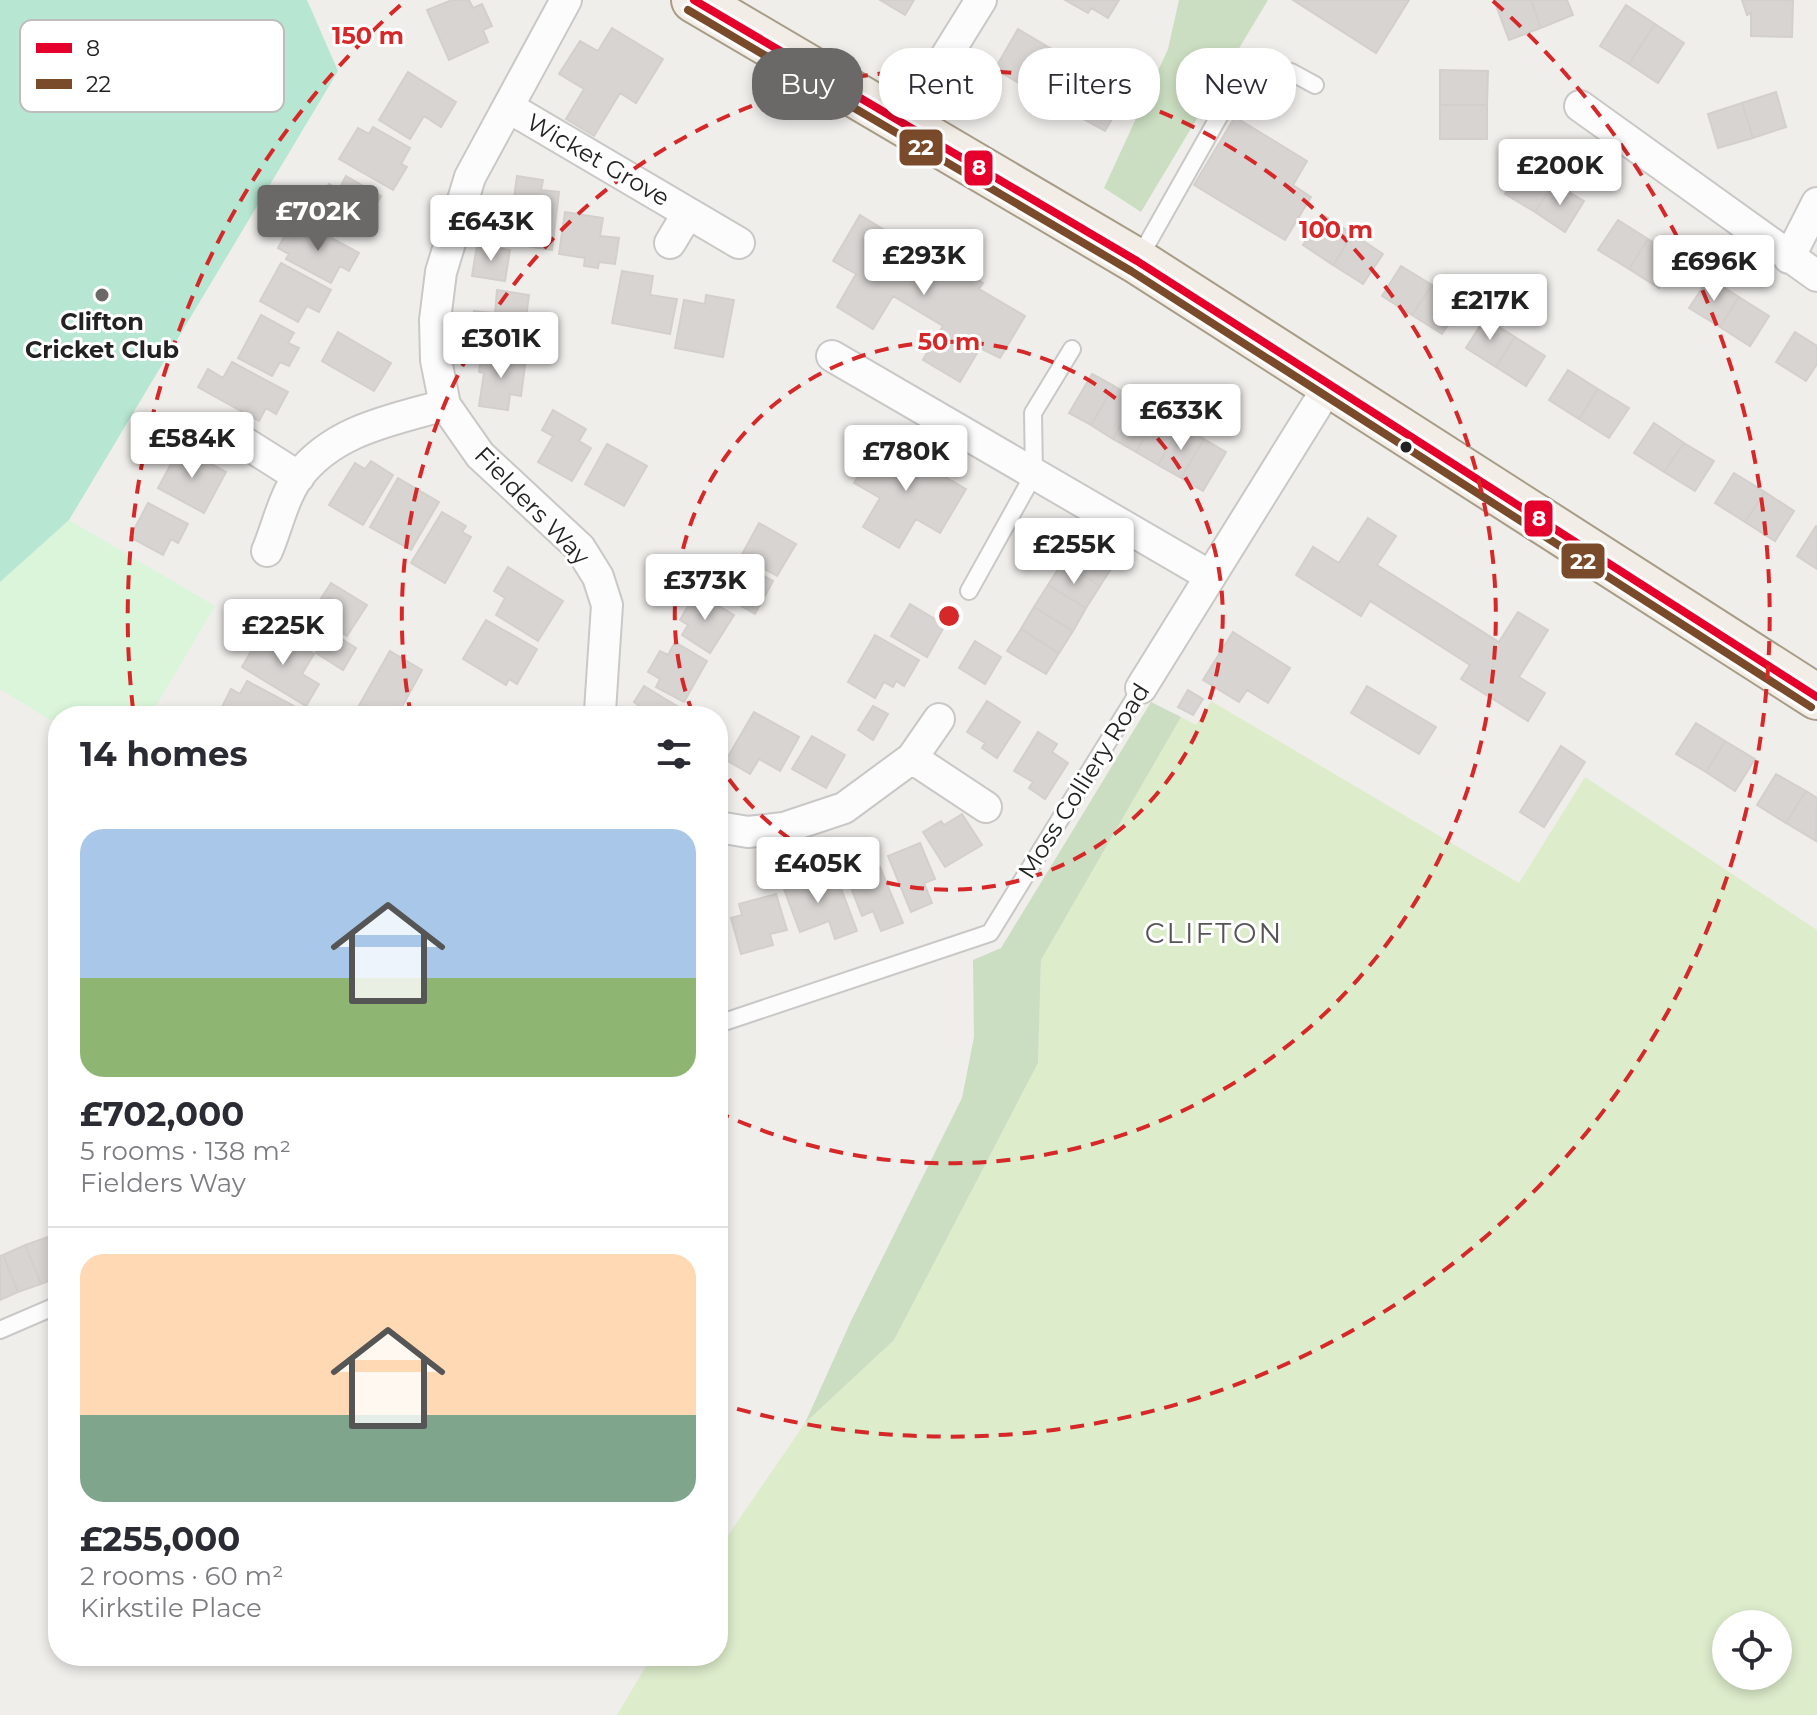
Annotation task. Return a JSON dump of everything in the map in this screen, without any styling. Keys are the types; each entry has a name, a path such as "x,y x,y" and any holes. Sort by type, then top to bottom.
{"main road":[{"path":"694,0 738,18 904,124 1137,261 1817,697"}],"street":[{"name":"Fielders Way","path":"566,0 470,177 441,272 435,320 436,360 445,405 480,455 580,548 598,577 607,605 595,706"},
{"path":"904,124 981,0"},
{"path":"1580,106 1817,276"},
{"name":"Wicket Grove","path":"508,107 739,243"},
{"path":"1789,258 1817,203"},
{"name":"Wicket Grove","path":"670,243 688,213"},
{"path":"832,356 1210,576"},
{"name":"Moss Colliery Road","path":"1141,688 1330,384"},
{"path":"267,551 299,477 332,446 362,429 445,405"},
{"path":"239,439 299,477"},
{"path":"728,829 748,832 784,828 844,808 912,758 939,719"},
{"path":"912,758 986,807"}],"lane":[{"path":"1137,261 1243,74 1291,72 1315,85"},
{"path":"969,591 1034,474 1033,413 1072,349"},
{"name":"Moss Colliery Road","path":"728,1021 990,933 1141,688"},
{"path":"0,1330 48,1309"}],"green space":[{"name":"Clifton Cricket Club","path":"0,0 307,0 338,71 69,520 0,582"},
{"path":"1179,0 1268,0 1239,48 1176,48 1176,120 1196,120 1141,212 1104,188 1135,120 1160,120 1160,66 1168,49"},
{"path":"69,520 215,606 156,706 48,706 48,719 0,689 0,582"},
{"path":"1211,701 1519,883 1585,777 1817,930 1817,1715 617,1715 646,1666 728,1666 728,1535 805,1423 894,1340 1038,1063 1041,960 1181,717 1196,725"},
{"path":"1151,702 1181,717 1041,960 1038,1063 894,1340 805,1423 851,1321 962,1098 974,1037 973,960 1001,948"}],"building":[{"path":"452,0 469,0 473,8 482,4 492,26 483,30 488,42 449,60 427,10"},
{"path":"880,0 914,0 905,15"},
{"path":"1065,0 1119,0 1108,18 1091,8 1088,13"},
{"path":"1293,0 1409,0 1376,53"},
{"path":"1494,0 1531,0 1541,28 1509,40"},
{"path":"1531,0 1567,0 1573,15 1541,28"},
{"path":"1742,0 1793,0 1792,37 1751,36 1751,13 1747,15"},
{"path":"1626,5 1655,24 1629,64 1600,46"},
{"path":"1655,24 1684,43 1658,83 1629,64"},
{"path":"612,28 663,59 636,103 620,93 594,136 566,119 584,89 559,74 580,41 598,51"},
{"path":"1018,29 1045,45 1043,48 1018,48 1018,83 1002,73 1002,57"},
{"path":"1440,70 1488,71 1487,105 1440,105"},
{"path":"408,72 456,102 441,127 424,116 410,139 379,120"},
{"path":"1776,92 1786,127 1753,138 1742,103"},
{"path":"1742,103 1753,138 1718,148 1708,114"},
{"path":"1440,105 1487,105 1487,139 1440,139"},
{"path":"1085,120 1111,120 1105,131"},
{"path":"1233,120 1240,120 1307,161 1293,185 1311,197 1285,240 1194,185"},
{"path":"373,127 410,148 401,164 407,167 393,190 339,159 358,128 369,134"},
{"path":"1524,163 1554,183 1535,212 1505,194"},
{"path":"346,176 381,196 361,231 348,223 343,234 311,216 329,184 339,190"},
{"path":"517,176 543,180 541,190 559,192 552,250 508,243"},
{"path":"1554,183 1584,201 1565,232 1535,212"},
{"path":"565,212 603,218 600,236 619,238 615,264 599,262 598,268 584,266 585,258 559,254"},
{"path":"860,215 906,243 910,237 936,253 929,265 950,277 956,267 983,283 979,289 1025,316 1000,358 980,348 960,382 923,360 943,326 893,296 873,329 837,307 856,274 833,261"},
{"path":"1323,215 1353,234 1333,265 1303,245"},
{"path":"1618,220 1648,239 1629,269 1598,250"},
{"path":"304,223 359,253 349,271 340,266 331,283 286,259 289,254 278,248 286,233 295,239"},
{"path":"1353,234 1383,254 1363,284 1333,265"},
{"path":"1648,239 1678,257 1659,288 1629,269"},
{"path":"477,245 510,250 505,281 472,276"},
{"path":"281,263 331,290 319,312 307,306 298,322 260,301"},
{"path":"1401,266 1432,285 1412,315 1382,296"},
{"path":"622,271 653,276 650,295 677,299 670,334 612,323"},
{"path":"1709,278 1739,297 1720,327 1689,308"},
{"path":"1432,285 1462,304 1442,334 1412,315"},
{"path":"497,290 529,295 522,347 470,340 474,311 495,313"},
{"path":"706,295 734,300 723,357 675,348 684,300 705,304"},
{"path":"1739,297 1769,316 1750,346 1720,327"},
{"path":"261,315 294,333 288,343 299,348 289,366 280,362 272,376 238,358"},
{"path":"1485,318 1515,337 1496,367 1466,348"},
{"path":"338,332 391,363 374,391 322,361"},
{"path":"1795,332 1817,346 1817,364 1806,381 1776,362"},
{"path":"1515,337 1545,356 1526,386 1496,367"},
{"path":"481,353 526,358 521,396 510,394 508,410 479,406 484,373 479,372"},
{"path":"232,362 288,392 276,414 266,408 259,421 198,387 208,369 223,378"},
{"path":"1568,370 1598,389 1579,419 1549,400"},
{"path":"1092,374 1114,386 1091,425 1069,413"},
{"path":"1114,386 1136,400 1113,439 1091,425"},
{"path":"1598,389 1629,408 1609,438 1579,419"},
{"path":"1136,400 1159,413 1136,452 1113,439"},
{"path":"553,410 586,429 579,441 591,448 572,481 538,462 553,436 542,430"},
{"path":"1159,413 1181,426 1158,465 1136,452"},
{"path":"1654,423 1684,443 1664,472 1634,453"},
{"path":"1181,426 1204,439 1181,478 1158,465"},
{"path":"1204,439 1226,452 1203,491 1181,478"},
{"path":"897,440 924,456 920,462 966,489 940,533 916,519 899,548 863,527 880,498 854,483 877,446 889,453"},
{"path":"1684,443 1714,461 1695,491 1664,472"},
{"path":"607,444 647,466 624,506 585,484"},
{"path":"180,447 226,472 204,513 158,488"},
{"path":"371,461 393,475 363,525 329,505 355,463 365,469"},
{"path":"1734,473 1765,492 1745,522 1715,503"},
{"path":"398,478 439,502 411,550 370,527"},
{"path":"1765,492 1794,511 1775,541 1745,522"},
{"path":"148,503 188,524 178,543 171,539 163,555 130,537"},
{"path":"442,512 466,526 462,532 471,537 445,583 411,563"},
{"path":"1368,518 1396,536 1377,565 1499,642 1518,612 1548,630 1519,677 1545,693 1528,721 1461,679 1470,665 1370,601 1361,616 1296,575 1313,547 1339,563"},
{"path":"759,523 796,544 777,576 741,556"},
{"path":"1817,526 1817,569 1797,556"},
{"path":"1075,541 1114,564 1100,586 1062,563"},
{"path":"737,561 773,581 755,614 718,593"},
{"path":"1062,563 1100,586 1086,608 1048,585"},
{"path":"508,567 563,601 538,641 496,615 505,598 494,591"},
{"path":"331,583 367,605 347,636 311,614"},
{"path":"1048,585 1086,608 1073,631 1034,607"},
{"path":"696,592 734,615 710,653 682,635 688,625 680,620"},
{"path":"910,604 945,625 927,657 891,636"},
{"path":"1034,607 1073,631 1059,653 1021,629"},
{"path":"486,620 537,649 517,684 509,679 506,685 463,659"},
{"path":"274,629 314,654 302,674 319,684 306,706 242,667 256,643 263,647"},
{"path":"1021,629 1059,653 1046,674 1007,651"},
{"path":"329,631 356,648 343,670 316,653"},
{"path":"1233,632 1290,668 1268,703 1247,690 1239,702 1203,680"},
{"path":"875,635 919,660 904,686 896,681 893,687 884,682 875,698 848,682"},
{"path":"975,641 1001,657 985,684 959,668"},
{"path":"675,642 707,661 684,702 656,687 660,679 648,672 660,651 668,655"},
{"path":"390,651 422,670 402,706 359,706"},
{"path":"247,681 294,706 222,706 231,689 240,694"},
{"path":"644,686 677,706 639,706 634,702"},
{"path":"1367,686 1436,727 1419,754 1351,713"},
{"path":"1188,690 1203,699 1193,715 1178,707"},
{"path":"987,701 1020,722 997,758 982,748 985,743 967,732"},
{"path":"873,706 888,714 873,740 858,730"},
{"path":"754,712 799,737 780,771 759,759 750,774 728,761"},
{"path":"1696,723 1725,741 1706,772 1676,754"},
{"path":"1038,732 1057,744 1052,752 1068,763 1045,799 1029,788 1033,782 1014,771"},
{"path":"812,736 845,755 826,788 792,769"},
{"path":"1725,741 1755,759 1735,791 1706,772"},
{"path":"1561,746 1585,762 1544,827 1520,812"},
{"path":"1776,774 1806,791 1786,823 1757,805"},
{"path":"1806,791 1817,798 1816,841 1786,823"},
{"path":"962,814 982,845 945,867 923,832 941,821 944,825"},
{"path":"920,843 935,879 924,883 932,903 911,912 888,856"},
{"path":"880,867 903,923 881,931 873,911 862,916 848,880"},
{"path":"810,871 817,891 839,883 857,931 835,939 829,921 800,932 781,881"},
{"path":"776,894 787,930 770,934 773,945 741,954 731,918 742,915 739,904"},
{"path":"48,1237 48,1281 41,1284 25,1245"},
{"path":"25,1245 41,1284 18,1292 3,1255"},
{"path":"3,1255 18,1292 0,1300 0,1256"}],"transit line":[{"name":"8","path":"694,0 1137,261 1817,697"},
{"name":"22","path":"688,10 1131,271 1811,707"}],"place":[{"name":"Clifton Cricket Club","path":"102,295"}],"district":[{"name":"CLIFTON","path":"1214,933"}]}
